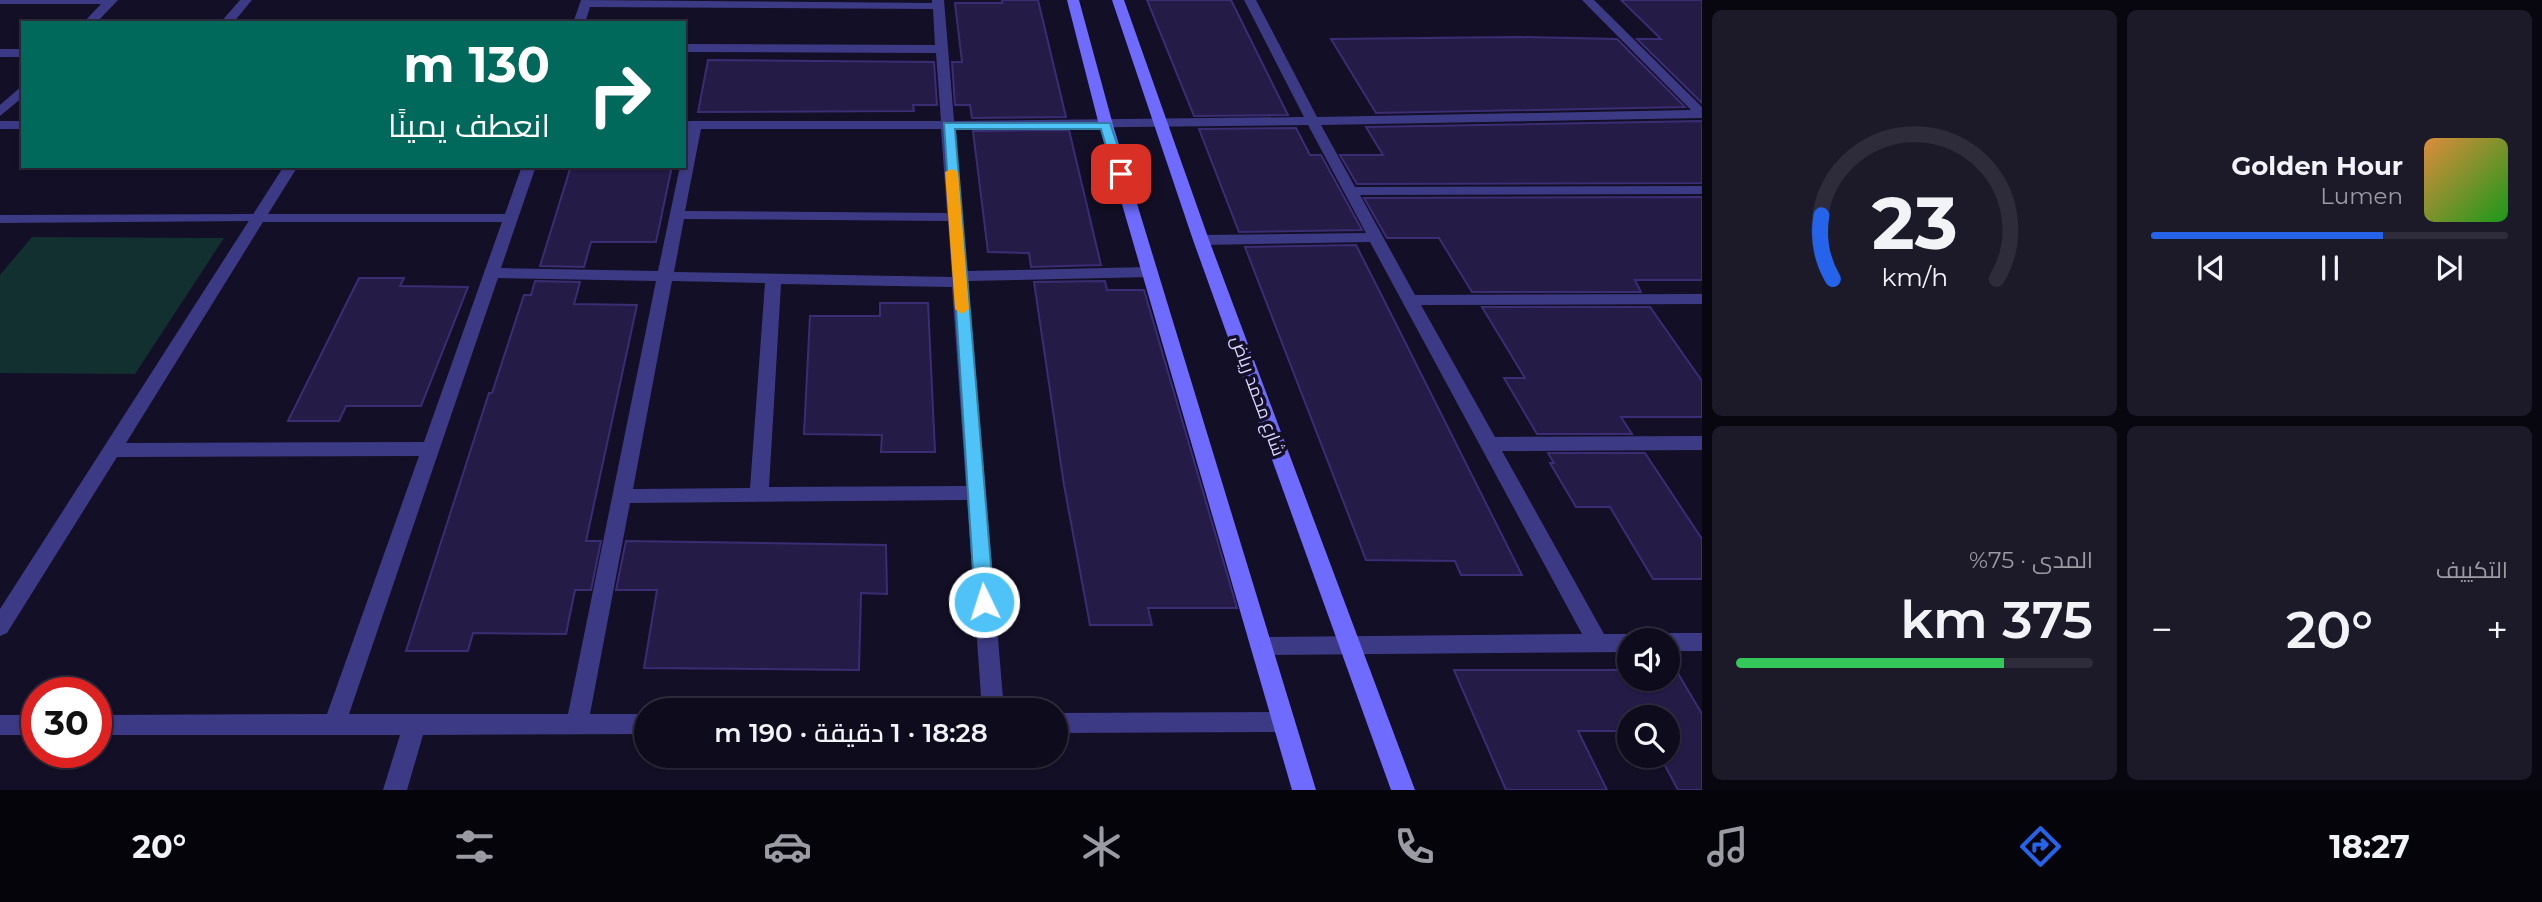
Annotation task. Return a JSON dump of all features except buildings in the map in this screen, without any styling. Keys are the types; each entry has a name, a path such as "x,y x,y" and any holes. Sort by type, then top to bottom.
{"street":[{"path":"228,21 246,0"},
{"path":"1073,0 1106,125 1304,790"},
{"name":"شارع محمد رياض","path":"1118,0 1159,124 1404,790"},
{"path":"1250,0 1311,121 1598,643"},
{"path":"1588,0 1702,114"},
{"path":"0,1 112,1"},
{"path":"91,21 112,1"},
{"path":"580,21 586,2 938,3 992,698"},
{"path":"686,48 942,49"},
{"path":"0,53 21,53"},
{"path":"0,112 21,91"},
{"path":"686,155 690,125 1106,125 1702,114"},
{"path":"0,125 21,125"},
{"path":"0,627 290,168"},
{"path":"334,725 528,168"},
{"path":"577,724 678,215 684,168"},
{"path":"1349,191 1702,190"},
{"path":"678,215 955,218"},
{"path":"0,219 511,218"},
{"path":"1201,240 1375,237"},
{"path":"492,273 960,279 1150,272"},
{"path":"759,495 773,278"},
{"path":"1410,300 1702,299"},
{"path":"1489,444 1702,443"},
{"path":"112,450 431,449"},
{"path":"622,496 976,493"},
{"path":"1680,642 1702,642"},
{"path":"1261,646 1617,643"},
{"path":"1068,723 1284,722"},
{"path":"395,790 415,724"},
{"path":"112,725 634,724"},
{"path":"0,725 21,725"}],"green space":[{"path":"32,237 224,238 135,374 0,373 0,275"}],"slow traffic":[{"path":"952,172 962,309"}],"route":[{"path":"984,602 948,125 1106,125 1121,174"}]}
